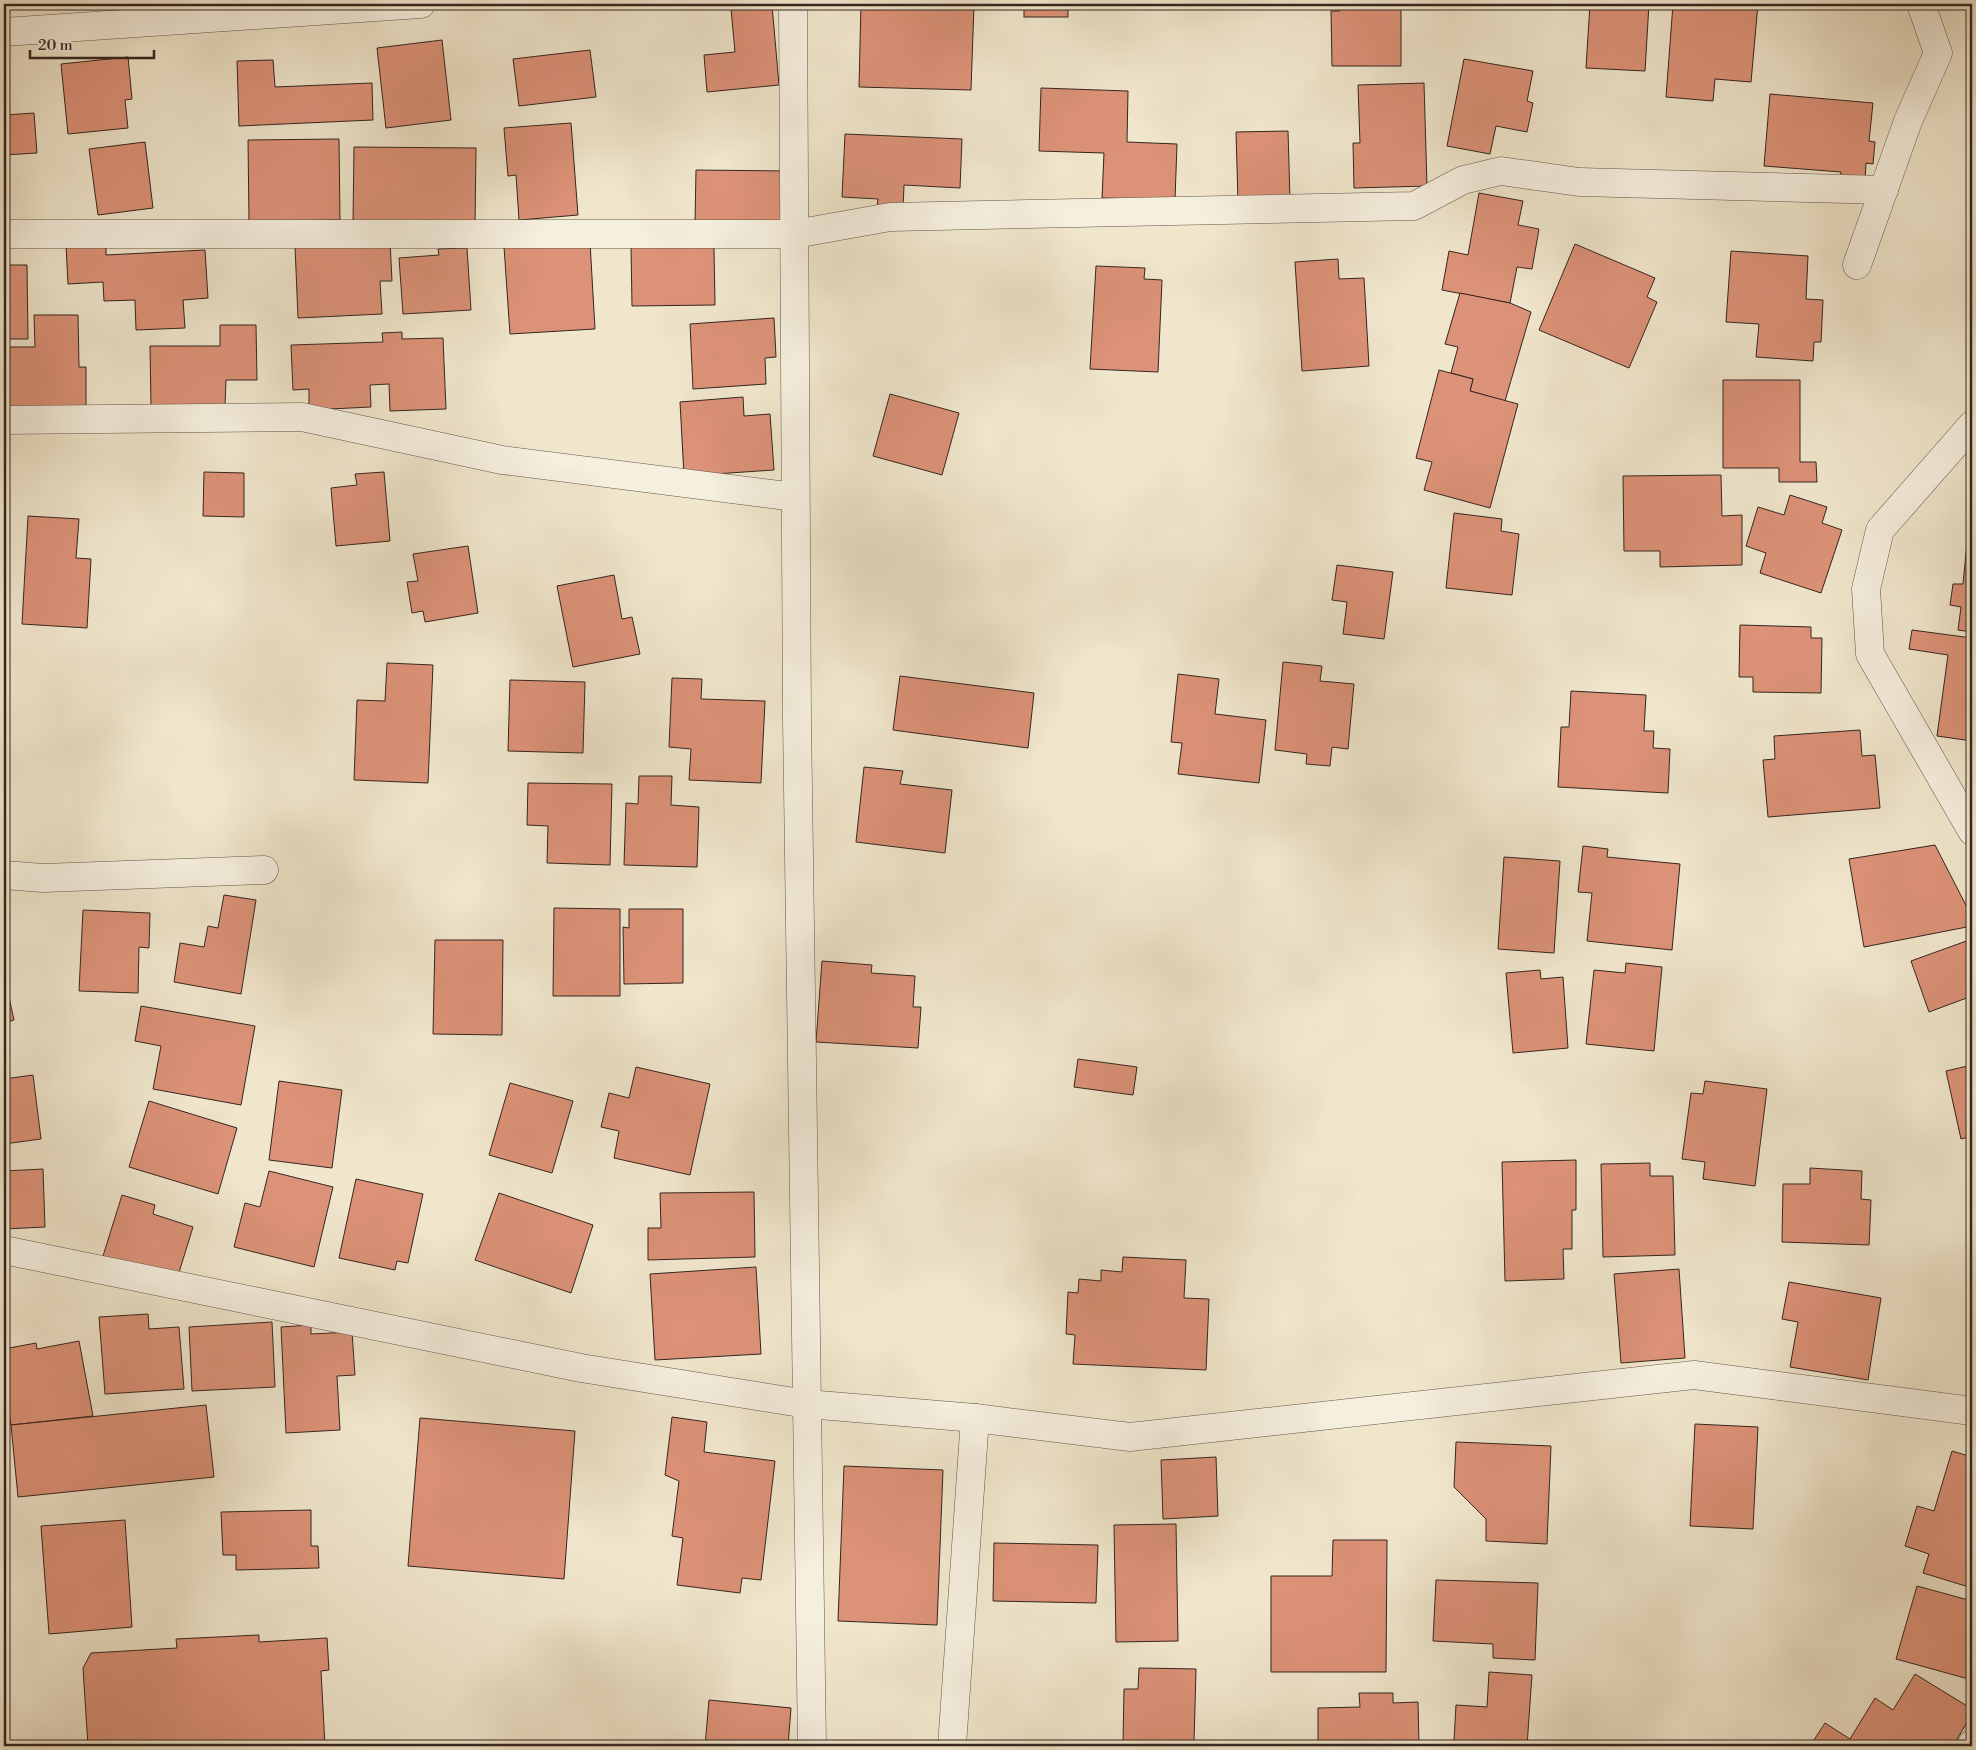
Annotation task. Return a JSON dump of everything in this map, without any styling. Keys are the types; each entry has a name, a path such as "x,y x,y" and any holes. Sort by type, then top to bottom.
{"street":[{"path":"4,32 421,4"},
{"path":"793,4 795,497 812,1746"},
{"path":"1857,265 1908,121 1938,53 1921,4"},
{"path":"4,234 795,234 890,217 1414,206 1463,180 1501,171 1579,182 1884,190"},
{"path":"4,420 302,417 502,460 795,497"},
{"path":"1972,426 1880,530 1866,589 1870,654 1972,831"},
{"path":"4,875 43,878 264,870"},
{"path":"4,1250 580,1368 807,1404 975,1418 1130,1437 1694,1375 1972,1411"},
{"path":"952,1746 975,1418"}],"building":[{"path":"861,4 974,4 971,90 859,87"},
{"path":"1024,4 1068,4 1068,17 1024,17"},
{"path":"1339,4 1401,4 1401,66 1332,66 1331,11 1339,11"},
{"path":"1590,4 1649,4 1645,71 1586,68"},
{"path":"1673,4 1758,4 1751,82 1715,79 1713,101 1666,97"},
{"path":"772,5 779,85 707,92 704,55 735,52 731,9"},
{"path":"442,40 451,120 386,128 377,48"},
{"path":"590,50 596,97 519,106 513,59"},
{"path":"128,57 132,99 125,100 128,128 68,134 61,64"},
{"path":"1464,59 1533,71 1527,101 1533,103 1527,132 1496,126 1490,154 1447,146"},
{"path":"273,60 275,87 372,83 373,120 239,126 237,61"},
{"path":"1424,83 1427,186 1354,188 1353,143 1360,143 1358,85"},
{"path":"1041,88 1128,91 1127,142 1177,144 1175,200 1102,198 1104,153 1039,151"},
{"path":"1770,94 1873,103 1869,141 1875,142 1873,164 1866,163 1865,181 1840,179 1841,172 1764,166"},
{"path":"34,113 37,153 4,155 4,115"},
{"path":"571,123 578,215 519,220 516,175 508,176 504,128"},
{"path":"1288,131 1290,200 1238,202 1236,132"},
{"path":"845,134 962,139 960,188 904,185 903,209 877,208 878,199 842,197"},
{"path":"339,139 340,220 249,221 248,140"},
{"path":"145,142 153,208 98,215 89,149"},
{"path":"354,147 476,148 475,224 353,222"},
{"path":"696,170 789,171 788,225 695,224"},
{"path":"1479,193 1523,201 1518,225 1539,229 1532,269 1517,267 1510,303 1442,290 1449,251 1468,255"},
{"path":"390,241 392,281 380,281 382,314 298,318 295,246"},
{"path":"590,242 595,329 510,334 504,247"},
{"path":"106,244 106,255 205,250 208,298 183,300 185,328 136,330 135,300 104,301 103,282 68,284 66,245"},
{"path":"1575,244 1655,278 1647,297 1657,302 1629,368 1539,330"},
{"path":"631,247 714,247 715,305 632,306"},
{"path":"467,248 471,310 403,314 399,258 439,255 438,249"},
{"path":"1731,251 1808,256 1806,299 1823,300 1821,342 1814,342 1813,361 1756,357 1759,324 1726,322"},
{"path":"1338,259 1339,279 1364,278 1369,366 1302,371 1295,262"},
{"path":"4,265 27,265 28,339 4,339"},
{"path":"1096,266 1145,268 1144,279 1162,280 1158,372 1090,369"},
{"path":"1460,293 1510,303 1531,312 1505,401 1470,391 1473,379 1451,373 1458,347 1445,344"},
{"path":"34,315 78,315 79,367 86,367 86,411 4,411 4,347 35,347"},
{"path":"774,318 776,357 765,358 766,384 693,389 690,324"},
{"path":"220,325 256,325 257,380 226,380 225,406 151,406 150,346 220,346"},
{"path":"402,332 402,339 443,338 446,409 390,411 389,384 370,385 371,407 309,410 309,389 293,390 291,345 383,342 382,333"},
{"path":"1439,370 1473,379 1470,391 1518,404 1490,508 1424,490 1432,462 1416,458"},
{"path":"1723,380 1800,380 1800,462 1816,462 1817,482 1779,482 1779,468 1723,468"},
{"path":"890,394 959,413 942,475 873,456"},
{"path":"743,397 744,416 770,414 774,470 684,476 680,402"},
{"path":"204,472 244,473 244,517 203,516"},
{"path":"384,472 390,541 336,546 331,488 357,485 355,474"},
{"path":"1721,475 1722,516 1742,515 1742,565 1660,567 1660,551 1624,551 1623,476"},
{"path":"1790,495 1827,507 1822,523 1842,530 1821,593 1760,573 1766,553 1746,546 1758,507 1784,515"},
{"path":"1454,513 1502,519 1501,531 1519,534 1512,595 1446,588"},
{"path":"28,516 79,519 76,558 91,559 87,628 22,624"},
{"path":"1967,543 1972,544 1972,632 1958,630 1961,607 1950,605 1953,584 1963,584"},
{"path":"468,546 478,613 425,622 423,611 412,613 407,582 418,581 413,554"},
{"path":"1337,565 1393,572 1384,639 1343,634 1347,602 1332,600"},
{"path":"614,575 622,619 632,617 640,654 573,667 557,586"},
{"path":"1740,625 1811,627 1811,638 1822,638 1821,693 1753,692 1753,677 1739,677"},
{"path":"1912,630 1972,638 1972,741 1937,736 1948,655 1909,649"},
{"path":"1283,662 1322,666 1320,681 1354,684 1348,749 1332,747 1330,766 1306,764 1307,754 1275,750"},
{"path":"387,663 433,665 428,783 354,780 357,700 385,701"},
{"path":"1178,674 1219,679 1215,714 1266,720 1259,783 1178,774 1182,743 1171,742"},
{"path":"900,676 1034,693 1028,748 893,730"},
{"path":"672,678 702,679 701,699 765,701 761,783 689,780 691,749 669,747"},
{"path":"510,680 585,682 583,753 508,751"},
{"path":"1571,691 1646,695 1644,731 1654,731 1653,748 1670,749 1668,793 1558,787 1561,727 1569,727"},
{"path":"1860,730 1862,756 1875,755 1880,808 1768,817 1763,760 1775,759 1774,736"},
{"path":"864,767 903,771 900,784 952,790 945,853 856,842"},
{"path":"639,776 672,776 671,805 699,807 697,867 624,865 626,803 638,804"},
{"path":"528,783 612,784 610,865 547,863 548,826 527,825"},
{"path":"1935,845 1972,917 1972,926 1864,947 1849,859"},
{"path":"1583,846 1608,849 1607,857 1680,864 1672,950 1587,941 1592,893 1578,892"},
{"path":"1504,857 1560,861 1554,953 1498,949"},
{"path":"224,895 256,900 241,994 174,982 180,943 204,947 208,926 218,928"},
{"path":"554,908 620,909 620,996 553,996"},
{"path":"629,909 683,909 683,983 624,984 623,927 629,928"},
{"path":"83,910 150,913 149,948 139,947 138,993 79,991"},
{"path":"1972,939 1972,996 1929,1012 1911,961"},
{"path":"435,940 503,940 502,1035 433,1034"},
{"path":"822,961 872,965 871,973 915,976 913,1007 921,1007 918,1048 816,1042"},
{"path":"1626,963 1662,967 1654,1051 1586,1044 1594,970 1625,973"},
{"path":"1540,970 1541,979 1563,977 1568,1048 1513,1053 1506,973"},
{"path":"4,975 14,1020 4,1023"},
{"path":"141,1006 255,1026 241,1105 153,1089 161,1046 135,1041"},
{"path":"1078,1059 1137,1067 1133,1095 1074,1087"},
{"path":"1972,1065 1972,1136 1961,1139 1946,1071"},
{"path":"636,1067 710,1084 690,1175 614,1158 619,1131 601,1127 609,1093 629,1098"},
{"path":"33,1075 41,1139 4,1144 4,1079"},
{"path":"279,1081 342,1090 332,1168 269,1160"},
{"path":"1705,1081 1767,1089 1755,1186 1703,1179 1705,1162 1682,1159 1691,1093 1703,1094"},
{"path":"510,1083 573,1101 552,1173 489,1155"},
{"path":"149,1101 237,1128 218,1194 129,1167"},
{"path":"1576,1160 1576,1210 1572,1210 1572,1249 1563,1249 1564,1279 1505,1281 1502,1162"},
{"path":"1650,1163 1650,1176 1673,1176 1675,1255 1603,1257 1601,1164"},
{"path":"1810,1168 1862,1171 1861,1199 1871,1200 1869,1245 1782,1242 1783,1184 1810,1184"},
{"path":"43,1169 45,1227 4,1229 4,1171"},
{"path":"269,1171 333,1187 314,1267 234,1247 245,1203 260,1207"},
{"path":"356,1179 423,1194 408,1263 397,1261 395,1270 339,1258"},
{"path":"754,1192 755,1257 648,1260 648,1228 661,1228 660,1193"},
{"path":"499,1193 593,1225 571,1293 475,1260"},
{"path":"122,1195 155,1205 153,1214 193,1227 177,1279 103,1256"},
{"path":"1123,1257 1186,1260 1184,1298 1209,1299 1206,1370 1073,1364 1075,1335 1066,1334 1068,1292 1078,1293 1079,1279 1101,1281 1101,1270 1122,1272"},
{"path":"756,1267 761,1354 655,1360 650,1274"},
{"path":"1679,1269 1685,1358 1621,1363 1614,1274"},
{"path":"1789,1282 1881,1298 1868,1380 1790,1367 1798,1322 1782,1319"},
{"path":"148,1314 149,1329 179,1327 184,1389 105,1394 99,1317"},
{"path":"272,1322 275,1387 192,1391 189,1327"},
{"path":"311,1325 311,1334 352,1332 355,1375 337,1376 340,1430 286,1433 281,1327"},
{"path":"79,1341 93,1416 11,1425 4,1387 4,1349 36,1343 37,1349"},
{"path":"206,1405 214,1477 18,1497 11,1425"},
{"path":"672,1417 707,1422 704,1452 775,1461 761,1580 742,1578 740,1593 677,1585 683,1538 672,1536 679,1481 665,1475"},
{"path":"420,1418 575,1431 564,1579 408,1566"},
{"path":"1695,1424 1758,1427 1753,1529 1690,1526"},
{"path":"1456,1442 1551,1446 1547,1544 1486,1541 1486,1519 1454,1487"},
{"path":"1952,1451 1972,1457 1972,1588 1923,1573 1929,1554 1905,1546 1917,1506 1934,1511"},
{"path":"1216,1457 1218,1516 1163,1519 1161,1460"},
{"path":"844,1466 943,1470 937,1625 838,1621"},
{"path":"311,1510 311,1546 318,1546 319,1568 236,1570 236,1555 223,1555 221,1512"},
{"path":"125,1520 132,1627 49,1634 41,1526"},
{"path":"1176,1524 1178,1641 1116,1642 1114,1525"},
{"path":"1333,1540 1387,1540 1386,1672 1271,1672 1271,1576 1332,1576"},
{"path":"994,1543 1098,1545 1096,1603 993,1601"},
{"path":"1436,1580 1538,1583 1535,1660 1493,1658 1493,1644 1433,1641"},
{"path":"1917,1586 1972,1601 1972,1680 1896,1659"},
{"path":"259,1635 259,1642 327,1638 329,1670 321,1671 325,1746 88,1746 83,1668 91,1653 177,1648 176,1639"},
{"path":"1139,1668 1196,1669 1194,1743 1123,1742 1124,1689 1138,1689"},
{"path":"1489,1672 1532,1675 1527,1746 1454,1741 1456,1705 1487,1707"},
{"path":"1915,1674 1972,1709 1972,1714 1953,1746 1810,1746 1825,1723 1850,1739 1875,1698 1893,1710"},
{"path":"1359,1693 1393,1693 1393,1703 1418,1702 1419,1746 1318,1746 1318,1708 1360,1707"},
{"path":"709,1700 791,1708 788,1746 705,1746"}]}
